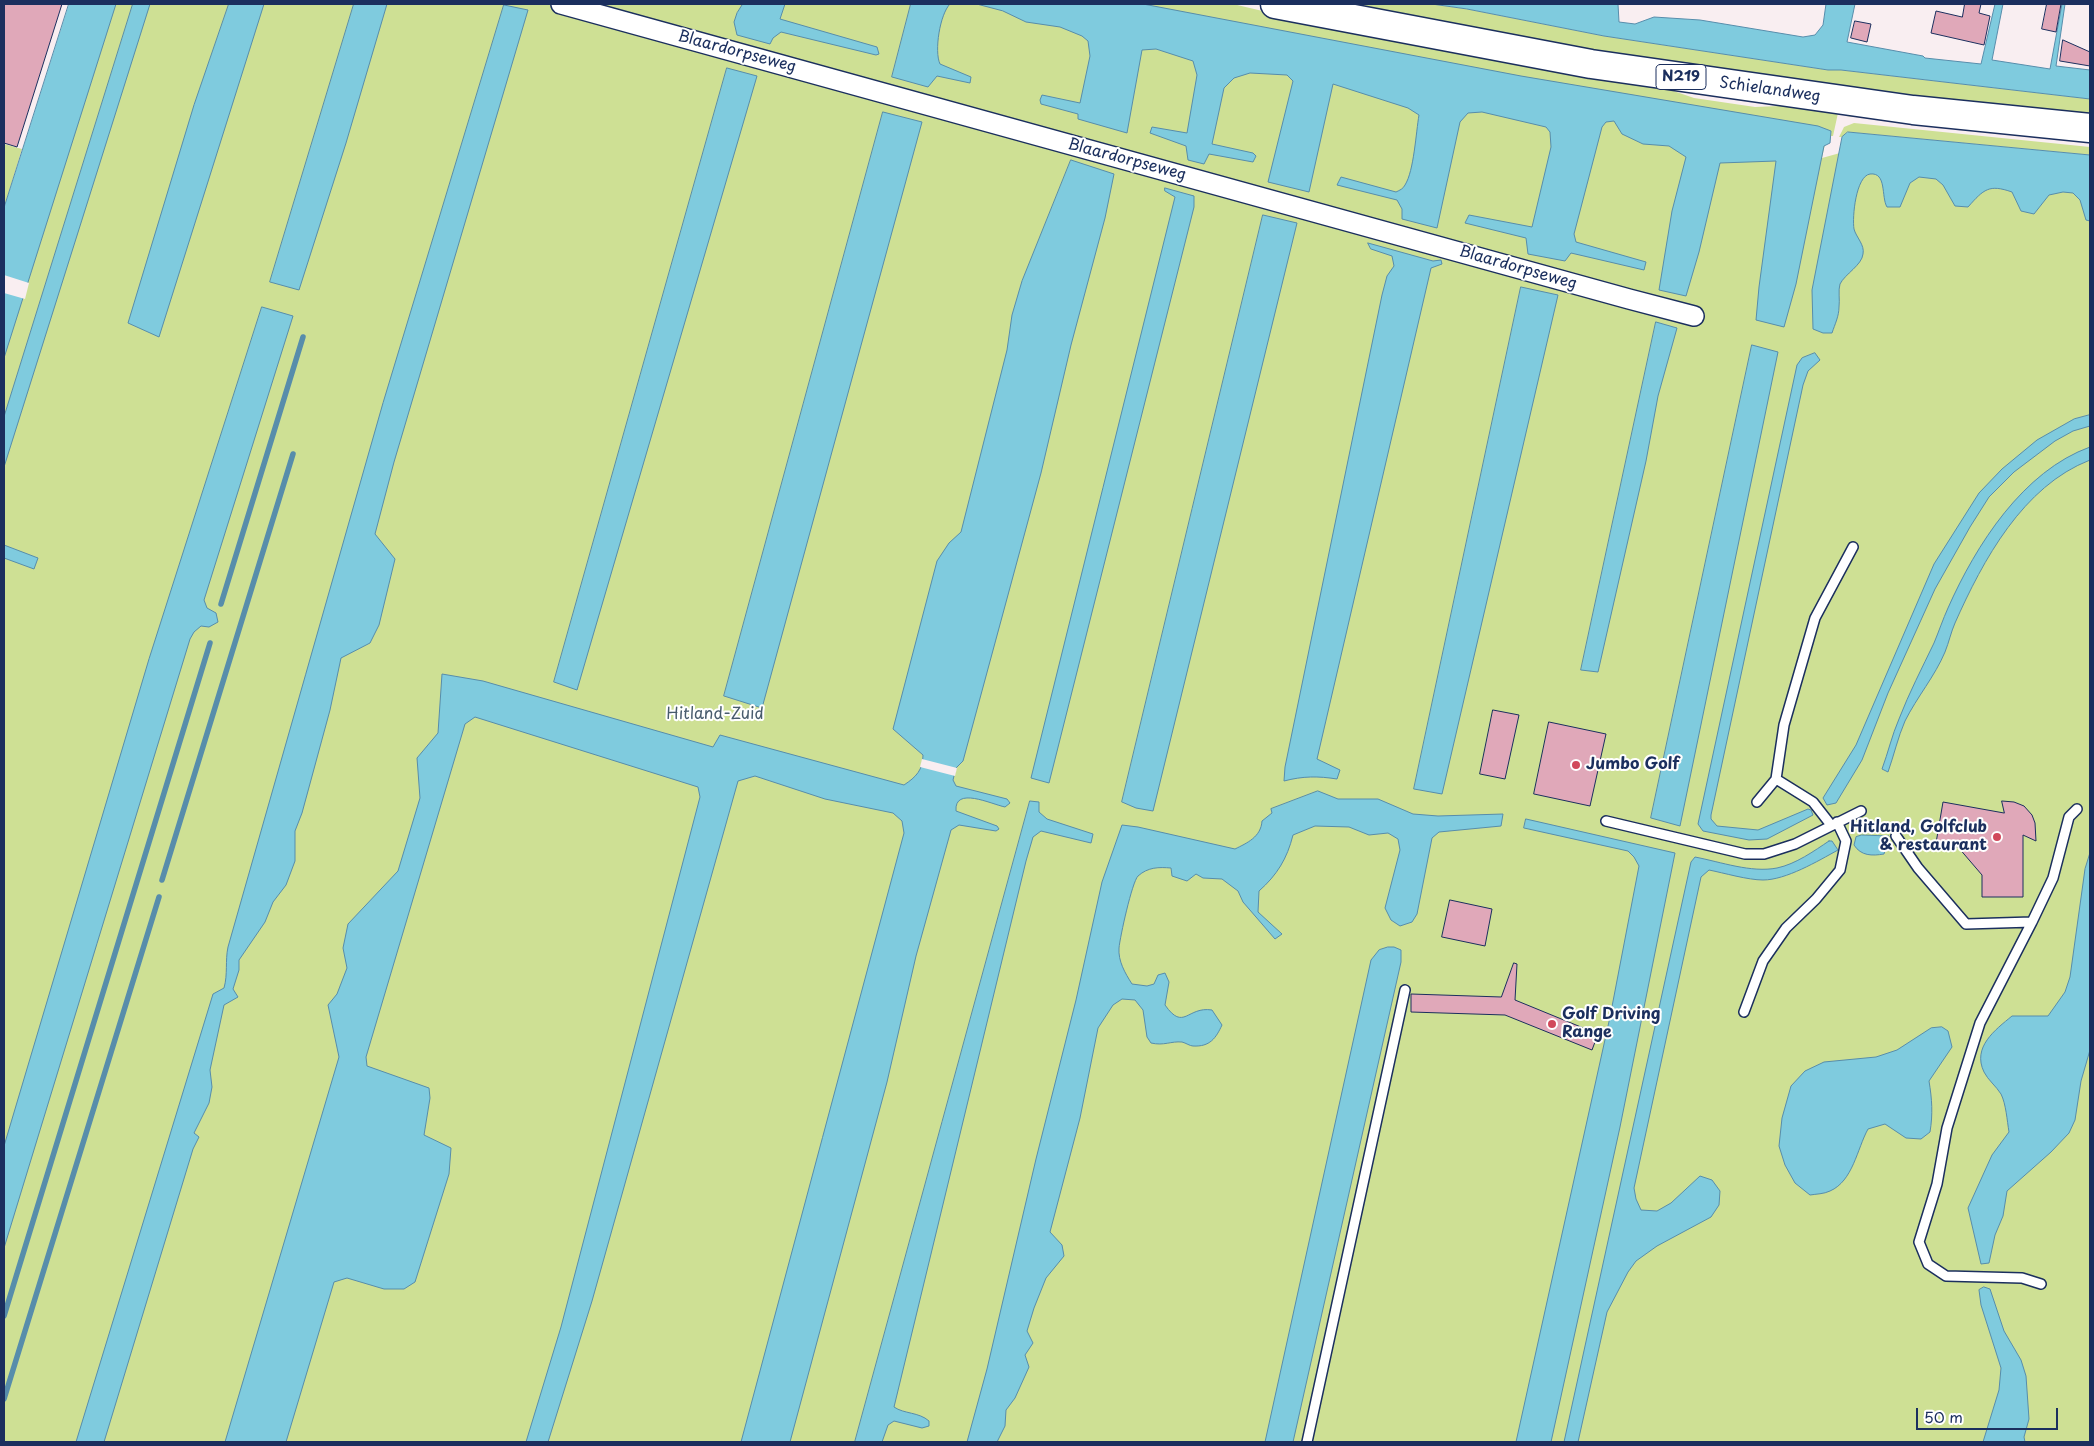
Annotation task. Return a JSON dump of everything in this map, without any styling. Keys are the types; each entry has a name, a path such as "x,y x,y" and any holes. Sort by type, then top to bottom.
{"main road":[{"name":"Schielandweg","path":"1275,4 1420,33 1600,65 1913,110 2090,128"}],"street":[{"name":"Blaardorpseweg","path":"561,4 1694,316"}],"lane":[{"path":"1757,802 1776,779 1784,725 1815,618 1853,547"},
{"path":"1744,1012 1763,961 1786,928 1816,899 1840,870 1846,841 1834,824 1813,802 1776,779"},
{"path":"2041,1284 2022,1278 1946,1276 1928,1264 1919,1242 1937,1184 1947,1128 1980,1023 2032,922 2052,878 2070,817 2077,809"},
{"path":"1606,821 1744,854 1764,854 1795,844 1861,811"},
{"path":"1896,836 1918,868 1966,924 2032,922"},
{"path":"1307,1442 1404,990"}],"green space":[{"name":"Hitland-Zuid","path":"107,4 1233,4 1271,13 1650,83 1694,98 1755,107 1804,105 2090,136 2090,142 1846,116 1846,114 1838,113 1833,136 1831,136 1831,131 1828,130 1822,158 1858,148 2090,168 2090,1442 4,1442 4,334"},
{"path":"1332,4 1432,4 1604,36 1828,70 2090,99 2090,115 1925,99 1591,53"},
{"path":"1854,123 2090,147 2090,155 1848,132 1839,137 1844,127"},
{"path":"4,144 22,149 4,208"}],"water":[{"path":"69,4 116,4 4,358 4,208"},
{"path":"133,4 150,4 4,467 4,417"},
{"path":"229,4 264,4 159,337 128,323 194,105"},
{"path":"354,4 387,4 346,143 299,290 270,282"},
{"path":"743,4 785,4 780,19 877,47 879,54 876,55 781,32 773,38 770,44 737,35 734,22"},
{"path":"911,4 950,4 943,16 939,33 938,58 940,64 971,77 970,83 937,76 928,87 892,77"},
{"path":"977,4 1143,4 1521,76 1818,126 1831,131 1830,143 1824,146 1796,284 1784,327 1756,320 1776,161 1720,163 1699,252 1686,296 1659,290 1672,211 1686,157 1669,146 1643,144 1622,134 1614,121 1606,122 1602,127 1574,234 1576,242 1646,262 1644,270 1571,253 1565,261 1528,254 1526,238 1465,223 1469,215 1532,227 1551,147 1550,132 1546,127 1482,112 1468,113 1460,122 1437,228 1402,219 1402,209 1397,200 1337,185 1341,177 1396,192 1403,188 1411,171 1419,115 1408,108 1333,84 1309,192 1268,182 1293,81 1287,75 1250,73 1234,78 1224,88 1212,144 1253,153 1256,156 1253,162 1209,154 1204,164 1188,160 1186,146 1150,133 1152,127 1187,133 1197,75 1193,61 1156,49 1142,50 1127,133 1078,119 1078,114 1041,104 1042,95 1080,103 1090,56 1088,41 1082,36 1060,27 1026,22 1003,11"},
{"path":"1432,4 1618,4 1619,22 1635,24 1654,17 1700,20 1803,37 1815,35 1823,25 1826,4 1855,4 1847,42 1923,56 1925,58 1981,64 1995,4 2003,4 1992,60 2050,69 2062,4 2065,4 2056,66 2090,70 2090,99 1828,70 1604,36"},
{"path":"504,5 528,10 394,462 375,534 395,559 379,625 370,643 341,658 330,710 302,813 295,831 295,861 286,885 273,902 265,922 239,960 239,970 233,989 238,997 224,1005 210,1070 212,1087 209,1103 194,1133 199,1137 193,1149 104,1442 76,1442 213,994 224,988 228,947 383,403"},
{"path":"727,68 757,76 577,690 554,682"},
{"path":"883,112 922,122 762,708 724,696"},
{"path":"1848,132 2090,155 2090,221 2086,220 2080,200 2073,193 2063,192 2049,195 2034,214 2021,211 2012,192 1998,188 1992,188 1983,192 1968,207 1955,206 1943,185 1936,179 1919,177 1910,183 1900,207 1887,207 1883,186 1879,177 1875,174 1865,176 1858,189 1854,207 1854,229 1863,247 1862,258 1840,284 1838,314 1832,333 1823,333 1813,329 1812,290 1842,137"},
{"path":"1071,160 1114,174 1105,218 1071,345 1041,473 963,761 956,768 953,780 956,786 1007,799 1010,803 1005,807 983,800 967,798 961,799 957,804 956,811 997,826 999,829 996,831 959,825 951,830 916,956 887,1082 790,1442 741,1442 904,833 902,821 893,813 825,799 755,776 738,781 592,1301 548,1442 526,1442 561,1327 700,797 698,787 475,717 465,724 366,1057 367,1066 429,1088 430,1098 424,1135 451,1148 449,1174 415,1282 404,1289 384,1289 347,1278 334,1282 286,1442 225,1442 339,1057 328,1005 337,994 347,968 343,948 348,924 398,871 420,798 417,758 438,733 442,674 483,681 713,747 720,735 904,785 912,779 920,769 923,755 893,729 937,561 949,543 961,532 1007,350 1012,315 1022,281"},
{"path":"1165,188 1194,196 1194,207 1049,783 1031,778 1175,197 1165,191"},
{"path":"1263,215 1297,223 1153,811 1136,808 1122,802"},
{"path":"1368,243 1433,261 1441,260 1442,264 1431,268 1317,759 1340,770 1337,779 1310,777 1284,781 1285,767 1382,295 1387,276 1394,266 1392,256 1371,249"},
{"path":"1521,287 1558,295 1442,794 1414,789"},
{"path":"262,307 293,316 204,600 207,608 216,613 218,622 209,627 201,626 190,639 4,1248 4,1146 149,659"},
{"path":"1656,322 1677,328 1658,396 1646,461 1598,672 1581,670"},
{"path":"1752,345 1778,352 1680,826 1651,818"},
{"path":"1815,353 1820,360 1808,371 1803,385 1711,819 1717,826 1758,830 1808,809 1811,810 1813,815 1767,839 1749,840 1703,831 1698,824 1797,365 1802,358"},
{"path":"2090,415 2090,426 2073,431 2055,441 2014,472 1989,497 1935,589 1888,693 1862,760 1836,803 1827,805 1823,798 1856,745 1934,564 1979,493 2002,469 2037,440 2074,419"},
{"path":"2090,447 2090,460 2066,472 2025,506 1992,551 1966,599 1941,661 1905,721 1888,772 1882,769 1903,709 1948,608 1959,584 1988,536 2004,513 2043,473 2066,458"},
{"path":"4,545 38,558 34,569 4,558"},
{"path":"1318,791 1338,799 1378,799 1413,814 1438,816 1503,814 1501,826 1439,832 1432,838 1417,914 1412,922 1400,926 1391,920 1385,908 1400,850 1398,839 1388,833 1369,835 1349,827 1315,826 1293,835 1288,852 1280,866 1259,891 1258,912 1282,934 1275,939 1243,902 1238,891 1222,879 1203,878 1196,874 1187,881 1172,876 1171,868 1150,869 1138,876 1130,899 1119,948 1121,962 1127,976 1132,984 1147,986 1154,984 1158,975 1165,973 1169,982 1165,1005 1171,1013 1177,1017 1182,1017 1197,1011 1212,1010 1222,1025 1215,1038 1204,1045 1192,1046 1182,1042 1151,1043 1147,1037 1143,1010 1135,1000 1122,999 1113,1005 1098,1028 1080,1118 1050,1232 1062,1245 1064,1256 1046,1278 1034,1308 1027,1331 1033,1343 1025,1355 1029,1367 1015,1398 1006,1410 1005,1426 997,1442 967,1442 987,1369 1036,1159 1076,1000 1102,882 1122,825 1235,849 1249,842 1256,835 1262,821 1272,813 1271,809"},
{"path":"1030,801 1039,802 1039,812 1047,819 1093,834 1091,843 1041,831 1033,837 1026,861 894,1407 925,1418 929,1421 929,1426 922,1428 894,1421 888,1425 882,1442 855,1442"},
{"path":"1526,819 1675,853 1620,1127 1551,1442 1516,1442 1610,1017 1639,866 1628,851 1524,828"},
{"path":"1862,835 1889,836 1884,854 1867,854 1857,849 1854,845 1856,837"},
{"path":"1832,841 1838,850 1782,877 1757,880 1709,870 1701,877 1634,1188 1641,1210 1657,1211 1671,1203 1700,1176 1712,1180 1720,1191 1719,1205 1711,1217 1657,1246 1636,1261 1628,1272 1607,1312 1578,1442 1564,1442 1691,862 1695,857 1746,868 1777,868 1798,860"},
{"path":"2090,853 2090,1050 2081,1081 2075,1120 2069,1133 2051,1152 2007,1191 2003,1216 1995,1235 1989,1263 1981,1264 1968,1208 1992,1155 2009,1132 2003,1098 1984,1072 1981,1063 1983,1047 1993,1033 2012,1016 2048,1016 2065,992 2070,977 2085,869"},
{"path":"1388,947 1401,950 1401,962 1293,1442 1265,1442 1371,960 1379,950"},
{"path":"1942,1027 1948,1031 1952,1047 1929,1081 1932,1107 1930,1132 1921,1139 1906,1138 1885,1124 1868,1129 1854,1164 1838,1186 1828,1192 1810,1195 1795,1183 1785,1165 1779,1146 1782,1118 1791,1086 1805,1071 1824,1062 1876,1057 1897,1050 1931,1028"},
{"path":"1984,1287 1990,1289 2004,1331 2021,1360 2026,1376 2029,1419 2024,1437 2025,1442 1983,1442 1999,1390 2001,1368 1981,1305 1979,1290"}],"pier":[{"path":"4,275 29,283 25,299 4,293"},
{"path":"922,759 957,768 955,776 920,767"}],"building":[{"path":"4,4 62,4 17,147 4,143"},
{"path":"1965,4 1981,4 1979,13 1990,16 1984,45 1931,33 1936,11 1962,17"},
{"path":"2047,4 2061,4 2056,32 2042,29"},
{"path":"1855,21 1871,24 1867,42 1851,38"},
{"path":"2063,40 2090,52 2090,66 2060,61"},
{"path":"1493,710 1519,715 1505,779 1480,774"},
{"path":"1549,722 1606,734 1590,806 1534,794"},
{"path":"2002,801 2014,802 2024,806 2032,815 2035,823 2036,841 2023,835 2023,897 1982,897 1982,875 1958,847 1936,843 1943,802 2004,813"},
{"path":"1450,900 1492,909 1485,946 1442,937"},
{"name":"Golf Driving Range","path":"1514,963 1517,964 1515,1000 1598,1034 1592,1050 1505,1015 1411,1012 1411,994 1501,997"}],"waterway":[{"path":"221,604 303,337"},
{"path":"162,880 293,454"},
{"path":"4,1316 210,643"},
{"path":"4,1399 159,897"}],"place":[{"name":"Jumbo Golf","path":"1576,765"},
{"name":"Hitland, Golfclub & restaurant","path":"1997,837"},
{"name":"Golf Driving Range","path":"1552,1024"}]}
